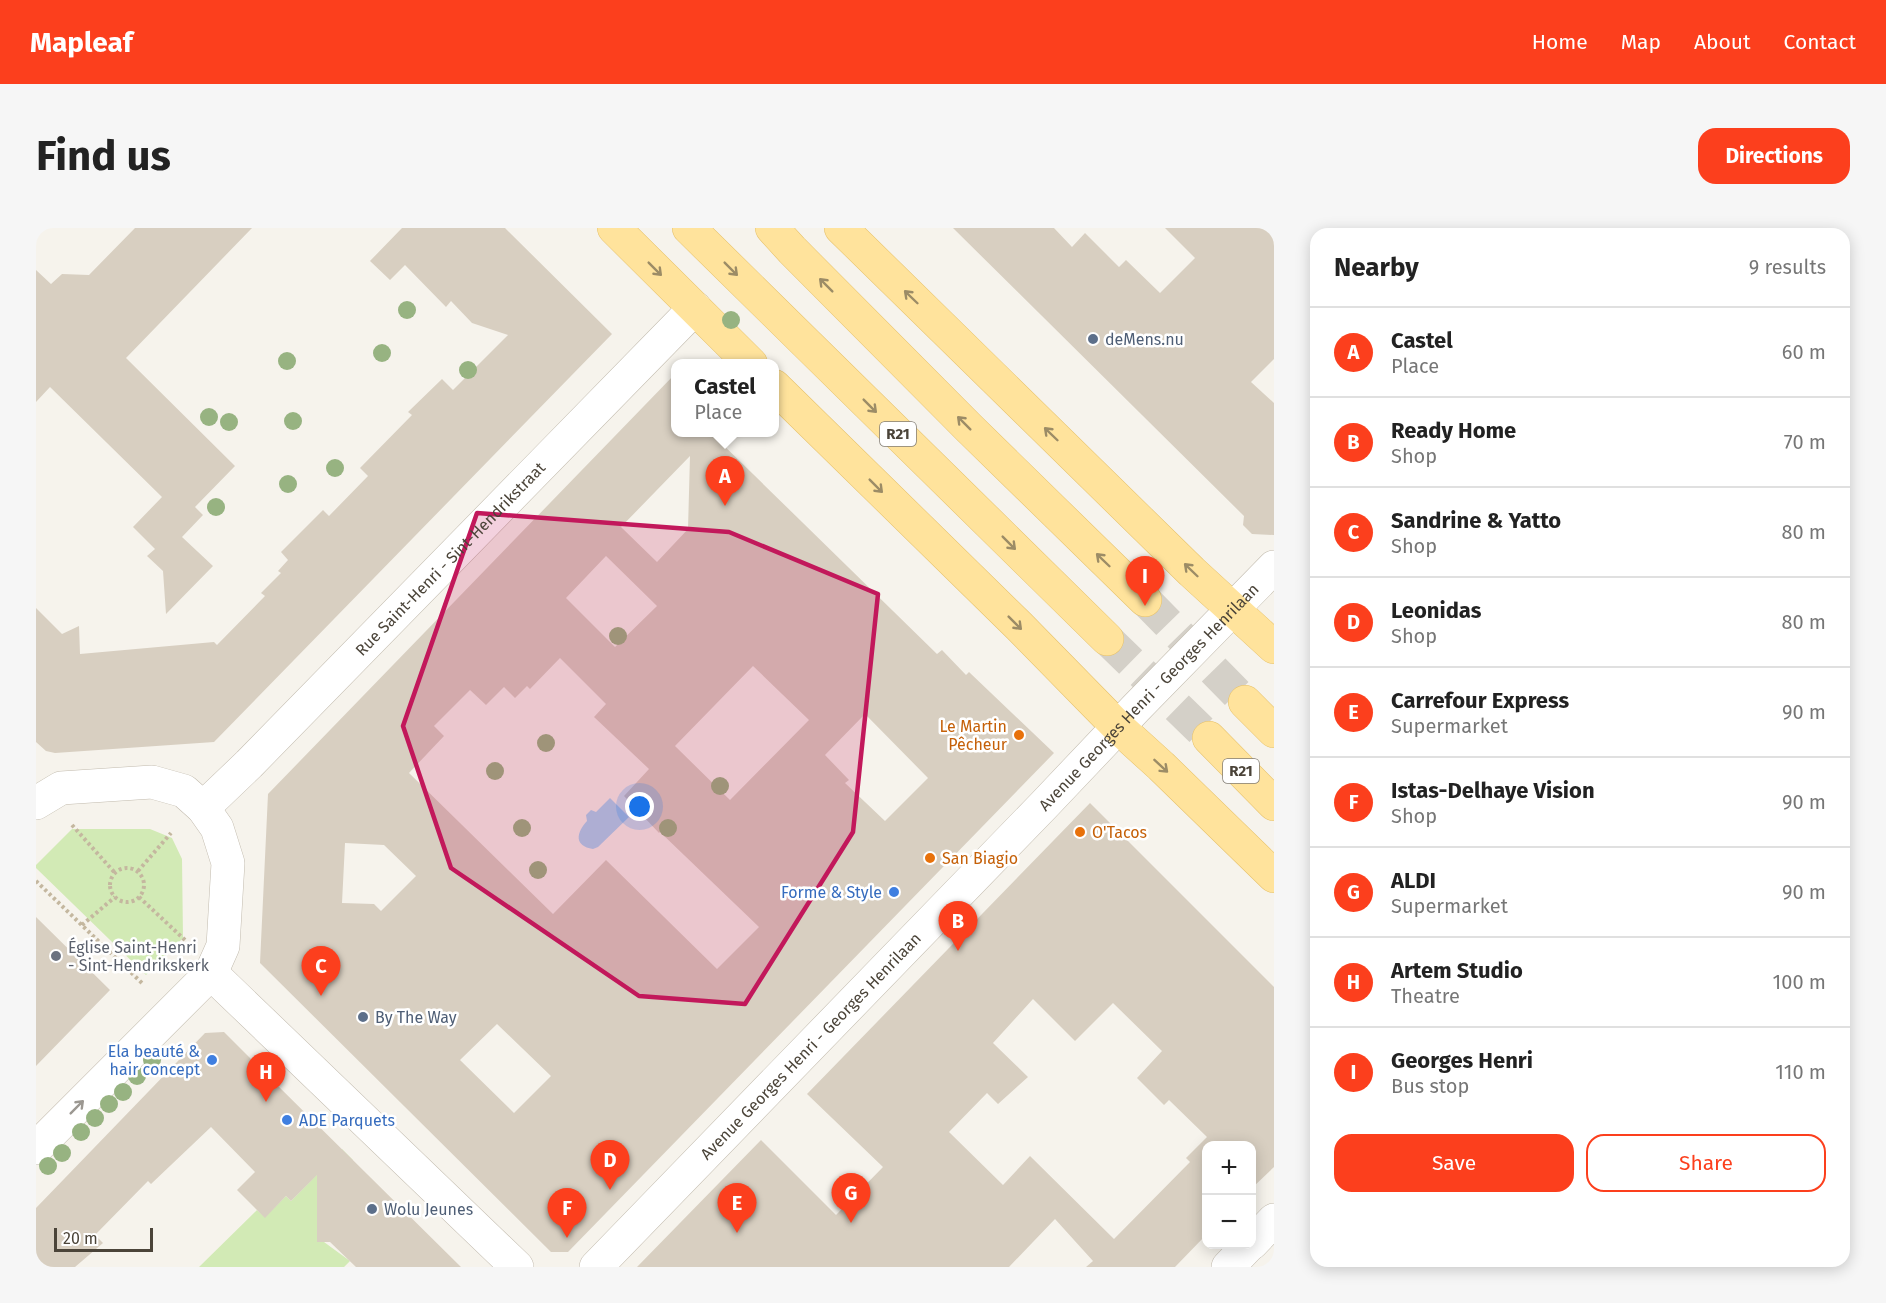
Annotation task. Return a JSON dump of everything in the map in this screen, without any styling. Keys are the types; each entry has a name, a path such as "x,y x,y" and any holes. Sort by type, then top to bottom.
{"main road":[{"path":"614,228 747,359"},
{"name":"R21","path":"689,228 1107,639"},
{"path":"766,228 782,239 969,428 1145,600"},
{"path":"841,228 1192,572 1274,647"},
{"path":"779,391 1019,626 1118,727 1274,876"},
{"path":"1245,702 1274,731"},
{"name":"R21","path":"1209,738 1274,804"}],"street":[{"name":"Rue Saint-Henri - Sint-Hendrikstraat","path":"203,808 249,764 695,308"},
{"name":"Avenue Georges Henri - Georges Henrilaan","path":"596,1267 1274,567"},
{"path":"36,1148 211,973 222,946 228,863 217,828 203,808 184,791 152,782 61,788 37,800"},
{"path":"211,973 517,1267"},
{"path":"1256,1239 1274,1220"},
{"path":"1228,1267 1246,1249"}],"path":[{"path":"72,825 115,873"},
{"path":"138,871 171,833"},
{"path":"126,868 138,871 145,882 144,890 132,902 118,900 110,885 115,873 126,868"},
{"path":"36,880 144,985"},
{"path":"82,925 115,897"},
{"path":"139,897 186,941"}],"highlighted area":[{"path":"477,513 729,532 878,594 853,832 745,1004 639,996 451,868 403,726"}],"green space":[{"path":"72,829 150,829 172,838 182,859 183,938 146,975 36,868 36,865"},
{"path":"342,1149 353,1160 344,1169 324,1242 350,1261 344,1267 199,1267 257,1210 265,1217 286,1196 291,1201"}],"water":[{"path":"610,798 629,817 598,847 593,849 582,845 579,834 587,821 586,815 591,810 596,812"}],"building":[{"path":"135,228 252,228 126,358 235,466 195,507 203,515 182,537 213,566 166,614 163,571 147,556 155,549 133,527 162,497 50,387 36,402 36,270 51,284 62,274 89,275"},
{"path":"402,228 505,228 612,334 214,742 55,753 46,751 36,742 36,608 62,634 79,626 80,654 214,642 217,645 265,596 261,593 281,573 278,571 288,560 281,552 323,510 329,516 368,476 360,468 412,415 408,412 442,379 453,390 508,335 472,323 451,301 446,307 405,265 390,280 370,261"},
{"path":"953,228 1054,228 1072,247 1085,233 1119,267 1126,260 1160,293 1195,258 1165,228 1274,228 1274,359 1251,382 1274,403 1274,535 1252,534 1243,525 1244,516"},
{"path":"671,378 671,437 715,437 937,654 942,650 966,675 969,672 1054,753 568,1252 551,1252 260,963 268,794","holes":["690,456 688,529 657,562 621,527","606,556 657,606 615,647 566,598","560,658 606,704 594,717 649,769 624,796 659,833 759,927 717,969 606,860 553,914 409,773 444,736 434,726 470,690 486,705 504,687 515,698 527,686 530,689","753,666 809,720 730,800 675,746","865,714 928,778 885,821 845,783 849,780 825,755","345,843 384,845 416,876 381,911 374,904 342,903","497,1024 551,1076 514,1113 460,1060"]},
{"path":"1090,803 1274,987 1274,1167 1256,1184 1256,1141 1203,1141 1207,1137 1169,1100 1164,1105 1137,1078 1162,1051 1113,1003 1075,1041 1033,999 993,1043 1028,1077 998,1104 987,1093 949,1132 1003,1185 1030,1156 1114,1239 1190,1162 1186,1158 1202,1142 1202,1239 1175,1267 1086,1267 1093,1261 1055,1219 1009,1267 637,1267 761,1140 836,1215 883,1167 807,1094"},
{"name":"Église Saint-Henri - Sint-Hendrikskerk","path":"36,917 110,990 36,1066"},
{"path":"224,1032 461,1267 356,1267 330,1242 317,1242 317,1175 291,1201 286,1196 265,1218 237,1190 255,1172 211,1127 151,1184 148,1181 95,1235 103,1243 75,1267 36,1267 36,1208 205,1033"}],"tunnel":[{"path":"1145,600 1245,702"},
{"path":"1107,639 1209,738"}],"place":[{"name":"deMens.nu","path":"1093,339"},
{"name":"Castel","path":"725,506"},
{"name":"Georges Henri","path":"1145,606"},
{"name":"Le Martin Pêcheur","path":"1019,735"},
{"name":"O'Tacos","path":"1080,832"},
{"name":"San Biagio","path":"930,858"},
{"name":"Forme & Style","path":"894,892"},
{"name":"Ready Home","path":"958,951"},
{"name":"Église Saint-Henri - Sint-Hendrikskerk","path":"56,956"},
{"name":"Sandrine & Yatto","path":"321,996"},
{"name":"By The Way","path":"363,1017"},
{"name":"Ela beauté & hair concept","path":"212,1060"},
{"name":"Artem Studio","path":"266,1102"},
{"name":"ADE Parquets","path":"287,1120"},
{"name":"Leonidas","path":"610,1190"},
{"name":"Wolu Jeunes","path":"372,1209"},
{"name":"ALDI","path":"851,1223"},
{"name":"Carrefour Express","path":"737,1233"},
{"name":"Istas-Delhaye Vision","path":"567,1238"}]}
